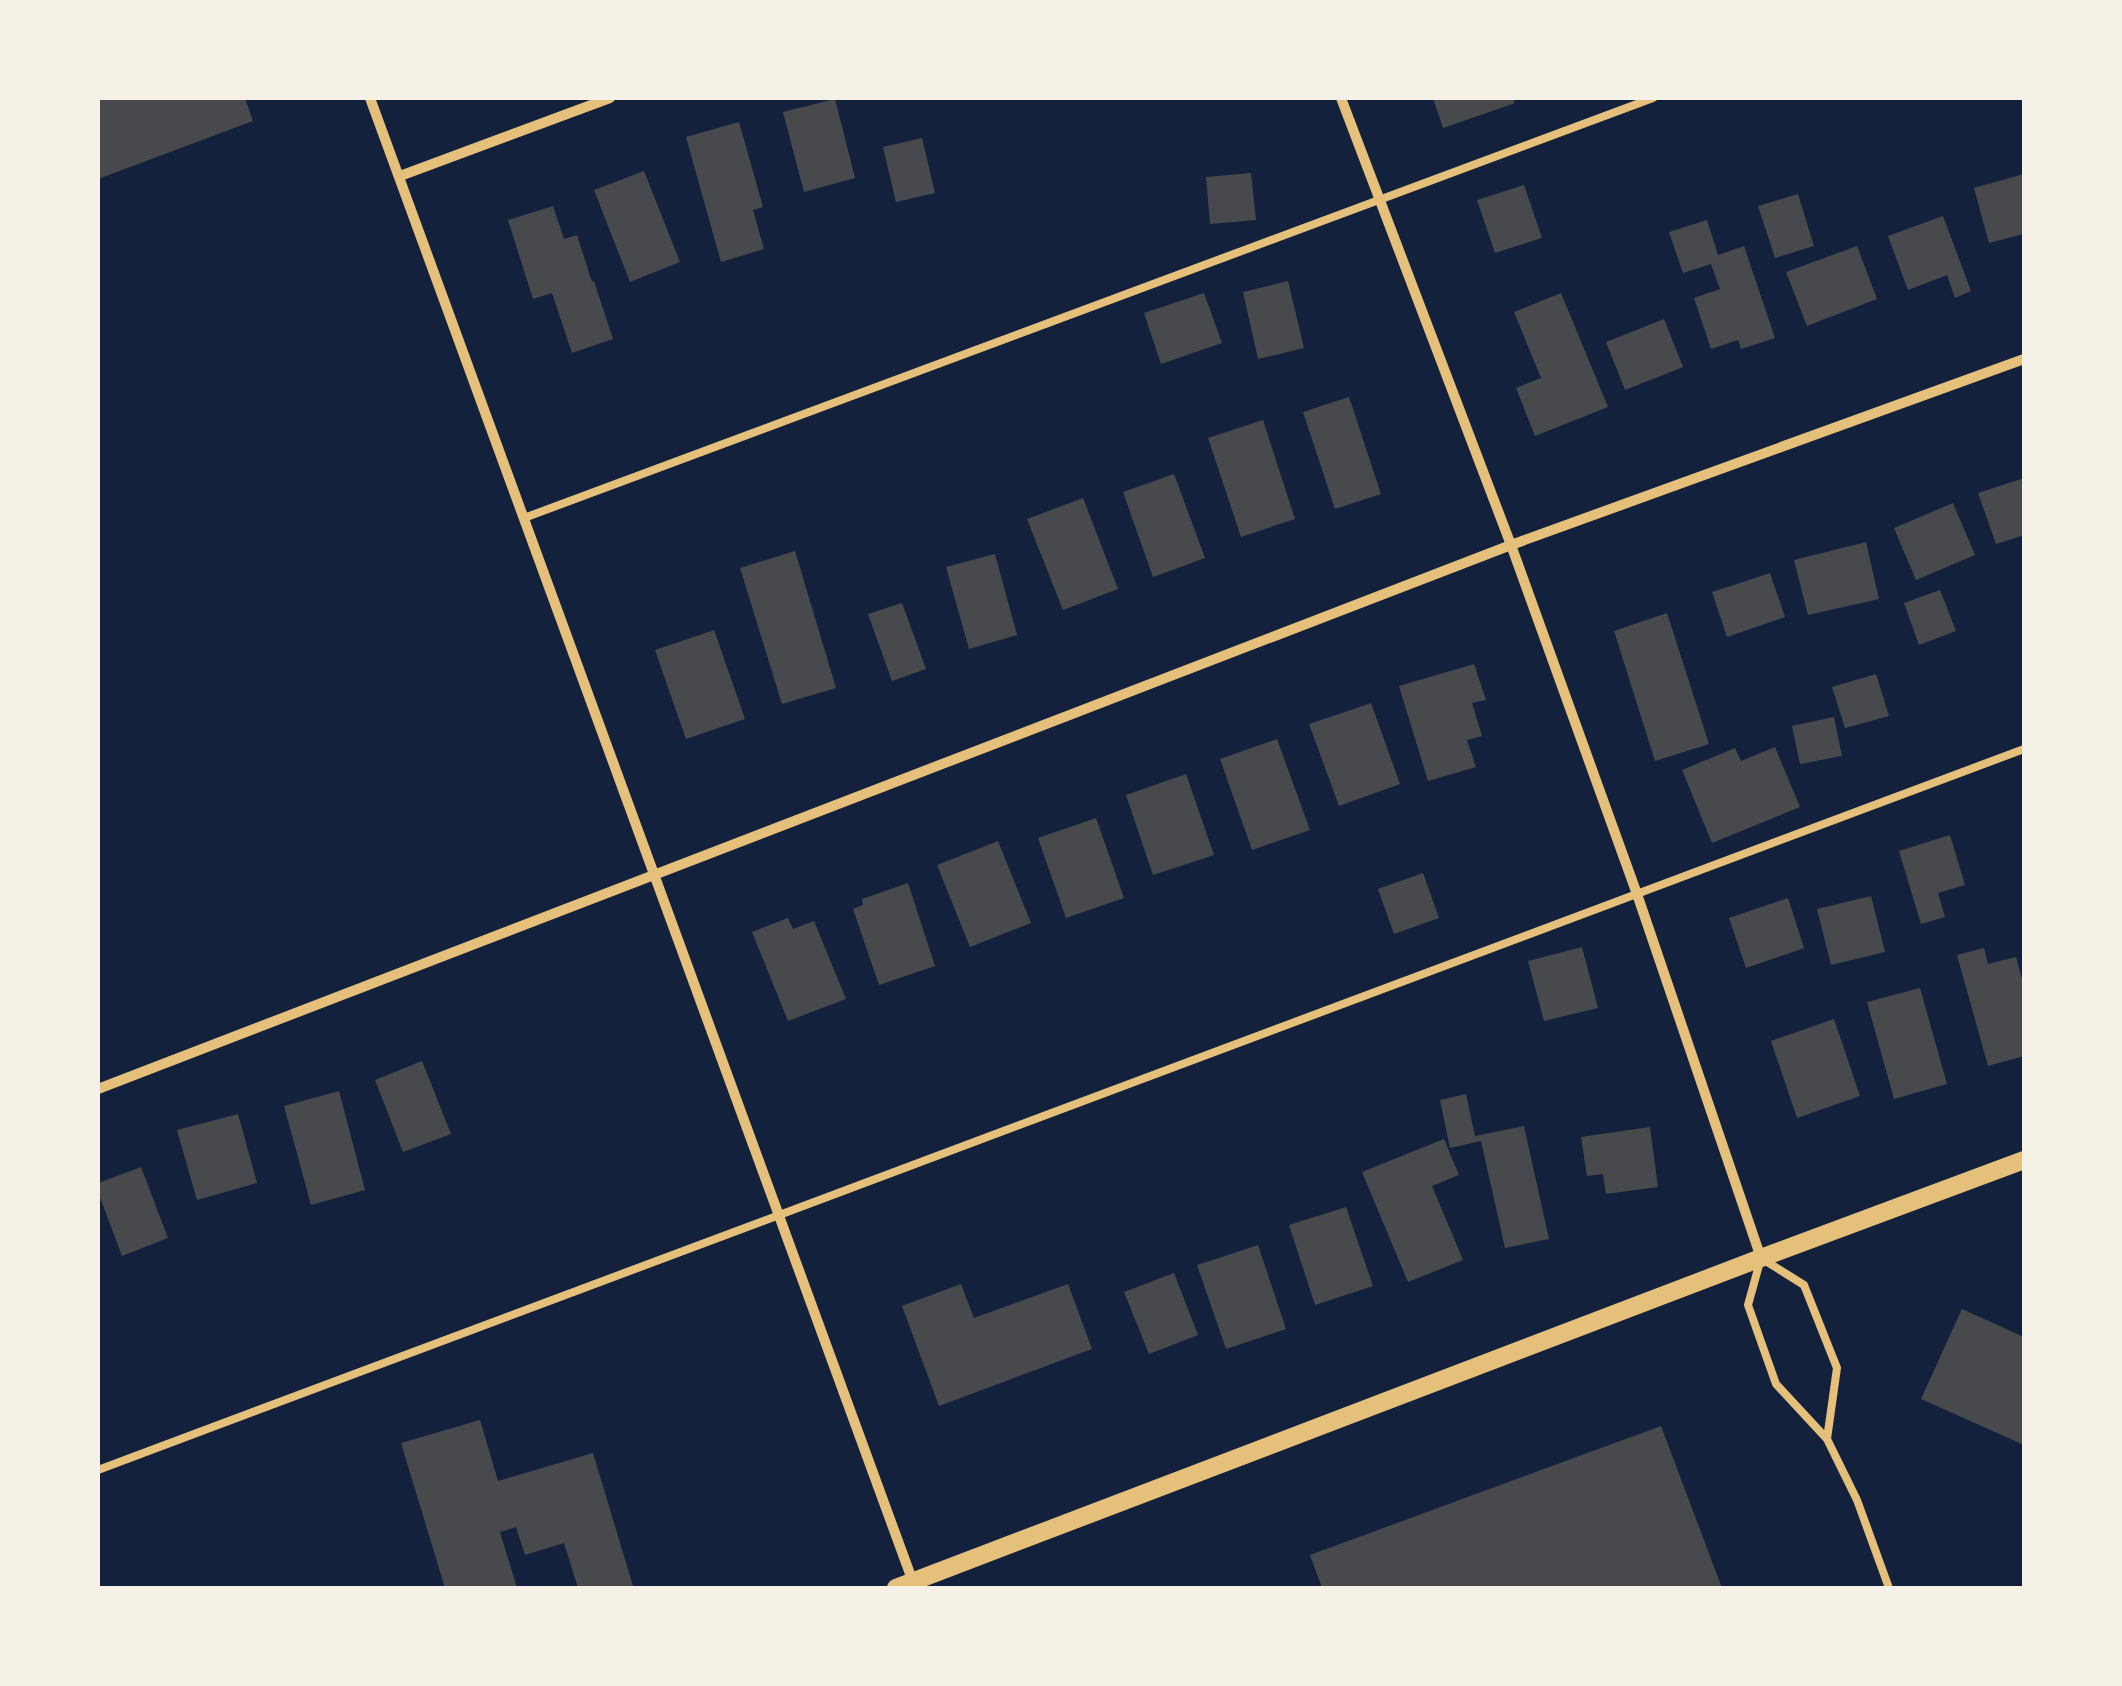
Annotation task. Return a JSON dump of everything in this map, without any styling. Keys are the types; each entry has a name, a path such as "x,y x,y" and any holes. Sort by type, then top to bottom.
{"street":[{"path":"370,98 779,1215 904,1585 2024,1160"},
{"path":"400,176 610,98"},
{"path":"1341,98 1511,545 1638,894 1760,1258"},
{"path":"98,1089 1511,545 2024,359"}],"lane":[{"path":"524,518 1653,98"},
{"path":"98,1470 2024,749"},
{"path":"1827,1439 1837,1368 1804,1285 1760,1258 1748,1305 1776,1384 1827,1439 1857,1500 1889,1588"}],"building":[{"path":"98,98 245,98 253,121 98,179"},
{"path":"1433,98 1513,98 1515,103 1443,128"},
{"path":"835,99 855,178 804,192 783,112"},
{"path":"739,122 763,207 753,210 764,249 721,262 686,137"},
{"path":"922,138 935,193 896,202 883,147"},
{"path":"644,171 680,262 630,282 594,190"},
{"path":"1251,173 1256,220 1210,224 1206,177"},
{"path":"2024,174 2024,234 1989,243 1974,188"},
{"path":"1524,185 1542,238 1495,253 1477,200"},
{"path":"1798,194 1814,246 1775,258 1758,206"},
{"path":"553,206 564,239 577,235 613,339 572,353 552,293 533,299 508,220"},
{"path":"1943,216 1971,291 1955,298 1947,275 1908,290 1888,236"},
{"path":"1707,220 1718,255 1744,246 1775,338 1741,349 1738,340 1711,349 1694,298 1720,289 1711,264 1683,273 1669,232"},
{"path":"1857,246 1877,299 1807,326 1786,272"},
{"path":"1288,281 1304,348 1258,359 1243,292"},
{"path":"1204,293 1222,343 1161,364 1144,313"},
{"path":"1561,293 1608,407 1535,436 1516,388 1541,378 1514,312"},
{"path":"1664,319 1683,367 1625,390 1606,342"},
{"path":"1349,397 1381,494 1335,509 1303,412"},
{"path":"1263,420 1295,519 1241,537 1208,438"},
{"path":"1174,474 1205,558 1153,577 1123,492"},
{"path":"2024,478 2024,535 1996,544 1978,493"},
{"path":"1083,498 1118,589 1063,610 1027,519"},
{"path":"1953,503 1975,555 1916,580 1894,528"},
{"path":"1866,542 1879,599 1808,615 1794,560"},
{"path":"795,551 836,688 782,704 740,568"},
{"path":"995,554 1017,635 969,649 946,567"},
{"path":"1770,573 1785,617 1727,637 1712,592"},
{"path":"1940,590 1956,631 1919,645 1904,603"},
{"path":"902,603 926,669 892,681 868,614"},
{"path":"1667,613 1709,744 1655,761 1614,631"},
{"path":"714,630 745,719 686,739 655,650"},
{"path":"1474,664 1486,700 1472,703 1482,736 1467,740 1476,767 1428,781 1399,686"},
{"path":"1876,674 1889,716 1845,728 1832,687"},
{"path":"1371,703 1400,784 1339,806 1309,724"},
{"path":"1834,717 1842,756 1800,764 1792,726"},
{"path":"1277,739 1310,830 1252,850 1220,759"},
{"path":"1775,747 1800,807 1712,843 1682,770 1735,748 1741,761"},
{"path":"1186,774 1214,855 1153,875 1126,795"},
{"path":"1096,818 1124,898 1066,918 1038,838"},
{"path":"1950,835 1965,885 1938,893 1945,917 1921,924 1899,851"},
{"path":"998,841 1031,923 970,947 937,865"},
{"path":"1423,873 1439,918 1394,934 1378,889"},
{"path":"908,883 935,966 879,985 853,909 863,905 862,899"},
{"path":"1871,896 1885,952 1831,965 1817,909"},
{"path":"1788,898 1804,948 1746,968 1729,918"},
{"path":"788,918 793,929 814,921 846,999 788,1021 752,932"},
{"path":"1582,947 1598,1008 1544,1021 1528,961"},
{"path":"1984,948 1988,964 2016,957 2024,986 2024,1056 1988,1066 1957,955"},
{"path":"1920,988 1947,1084 1894,1099 1867,1002"},
{"path":"1834,1019 1860,1096 1797,1118 1771,1041"},
{"path":"422,1061 451,1134 403,1152 375,1080"},
{"path":"339,1091 365,1190 311,1205 284,1106"},
{"path":"1466,1094 1475,1136 1524,1126 1549,1239 1505,1248 1481,1141 1450,1148 1440,1100"},
{"path":"238,1114 257,1183 197,1200 177,1130"},
{"path":"1650,1127 1658,1187 1606,1194 1603,1174 1587,1176 1581,1137"},
{"path":"1444,1139 1459,1175 1432,1186 1463,1260 1408,1282 1362,1172"},
{"path":"141,1167 168,1238 122,1256 98,1183"},
{"path":"1346,1207 1373,1286 1315,1305 1289,1225"},
{"path":"1258,1245 1286,1329 1226,1349 1197,1265"},
{"path":"1174,1273 1198,1335 1149,1354 1124,1292"},
{"path":"961,1284 974,1318 1068,1284 1092,1349 939,1406 902,1306"},
{"path":"1962,1309 2024,1337 2024,1445 1921,1399"},
{"path":"480,1420 498,1481 593,1453 633,1586 578,1588 564,1543 525,1555 516,1527 500,1532 517,1588 445,1588 401,1443"},
{"path":"1661,1426 1722,1588 1322,1588 1310,1555"}]}
